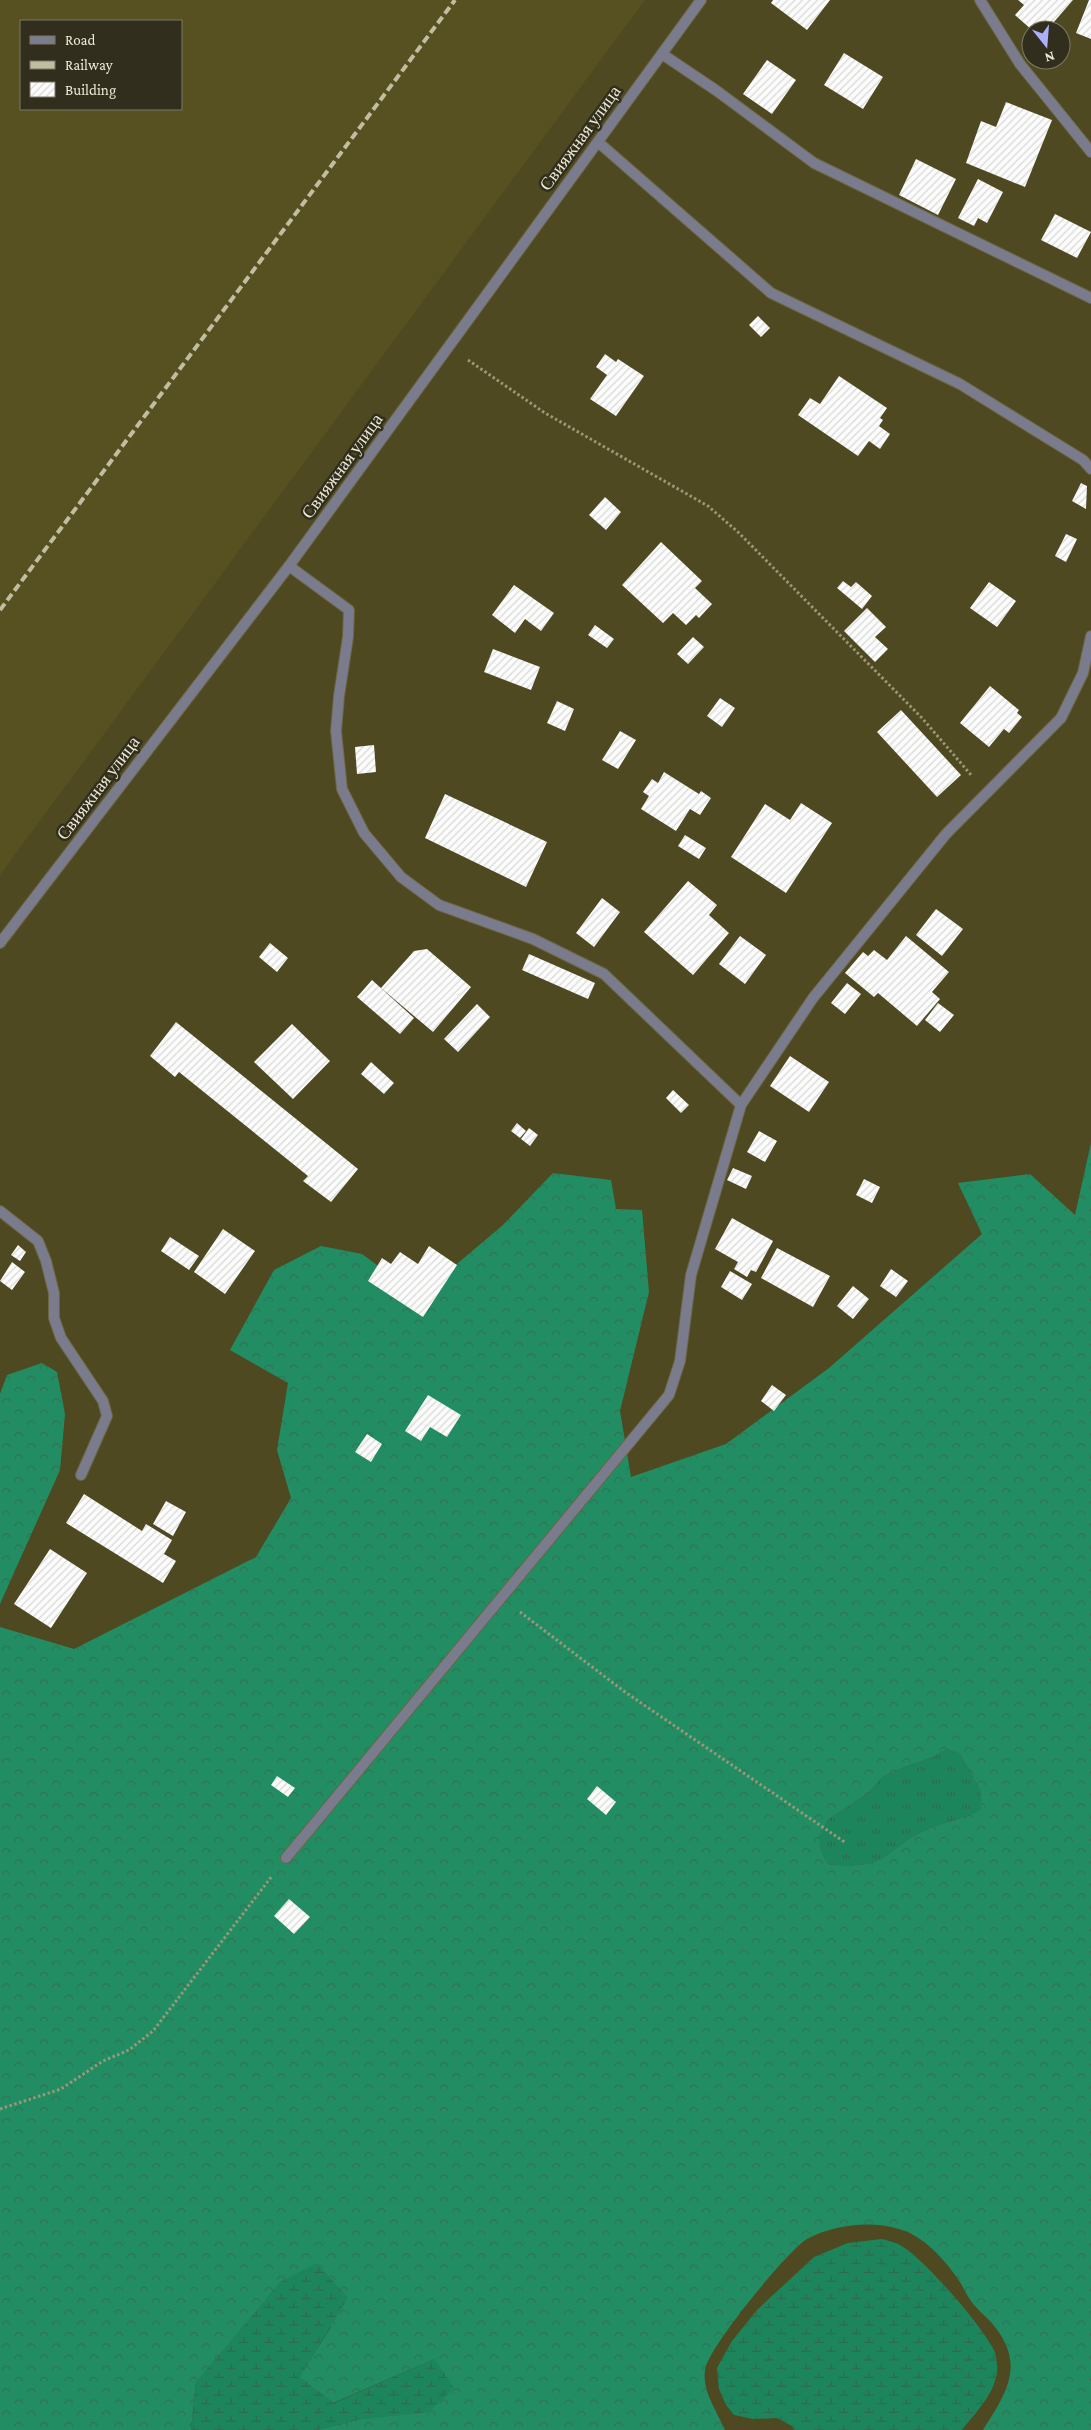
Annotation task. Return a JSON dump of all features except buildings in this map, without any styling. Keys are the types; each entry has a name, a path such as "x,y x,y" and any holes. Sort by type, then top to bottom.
{"street":[{"name":"Свияжная улица","path":"0,943 289,566 701,0"},
{"path":"980,0 1020,64 1091,152"},
{"path":"662,54 814,163 1091,298"},
{"path":"598,142 771,292 960,384 1083,460 1091,469"},
{"path":"289,566 349,610 348,637 336,732 342,789 364,833 401,877 439,905 533,939 604,974 741,1105"},
{"path":"286,1858 669,1395 680,1361 691,1275 741,1105 813,998 946,834 1061,718 1083,673 1091,636"},
{"path":"0,1211 38,1241 46,1261 54,1293 54,1318 61,1338 103,1401 107,1416 81,1475"}],"path":[{"path":"449,347 544,412 708,506 739,533 922,718 987,793"},
{"path":"502,1598 624,1692 846,1843"},
{"path":"0,2109 61,2089 103,2061 129,2050 153,2031 286,1858"}],"shaded area":[{"path":"0,0 645,0 0,875"}],"green space":[{"path":"1091,1143 1091,2430 983,2430 999,2405 1009,2380 1011,2368 1004,2341 993,2324 972,2302 958,2279 933,2249 917,2237 899,2229 888,2226 852,2225 817,2234 797,2247 767,2280 719,2342 709,2359 705,2370 705,2378 708,2394 725,2430 316,2430 357,2420 435,2359 333,2403 299,2377 331,2327 196,2382 191,2430 0,2430 0,1627 74,1649 256,1557 291,1498 277,1450 288,1383 230,1350 274,1270 321,1246 362,1254 419,1296 503,1225 553,1173 611,1180 616,1209 642,1210 649,1292 620,1411 631,1477 726,1444 829,1368 982,1234 958,1183 1030,1174 1075,1215","holes":["947,1749 960,1754 981,1792 981,1810 921,1832 875,1862 855,1865 828,1864 821,1851 819,1836 829,1819 867,1794 883,1777 904,1767 931,1758"]},
{"path":"42,1363 57,1372 65,1414 60,1470 0,1604 0,1394 7,1375"},
{"path":"947,1749 960,1754 981,1792 982,1810 921,1832 875,1862 855,1865 828,1864 821,1851 819,1836 829,1819 867,1794 883,1777 904,1767 931,1758"},
{"path":"882,2239 900,2245 923,2263 965,2309 994,2350 997,2370 992,2388 962,2430 794,2430 792,2426 777,2418 753,2419 734,2415 726,2405 719,2389 717,2368 732,2341 757,2310 814,2257 848,2243"},
{"path":"317,2263 348,2298 300,2377 334,2403 435,2359 454,2388 429,2412 357,2420 316,2430 191,2430 196,2382 280,2282"}],"railway":[{"path":"0,610 455,0"}]}
